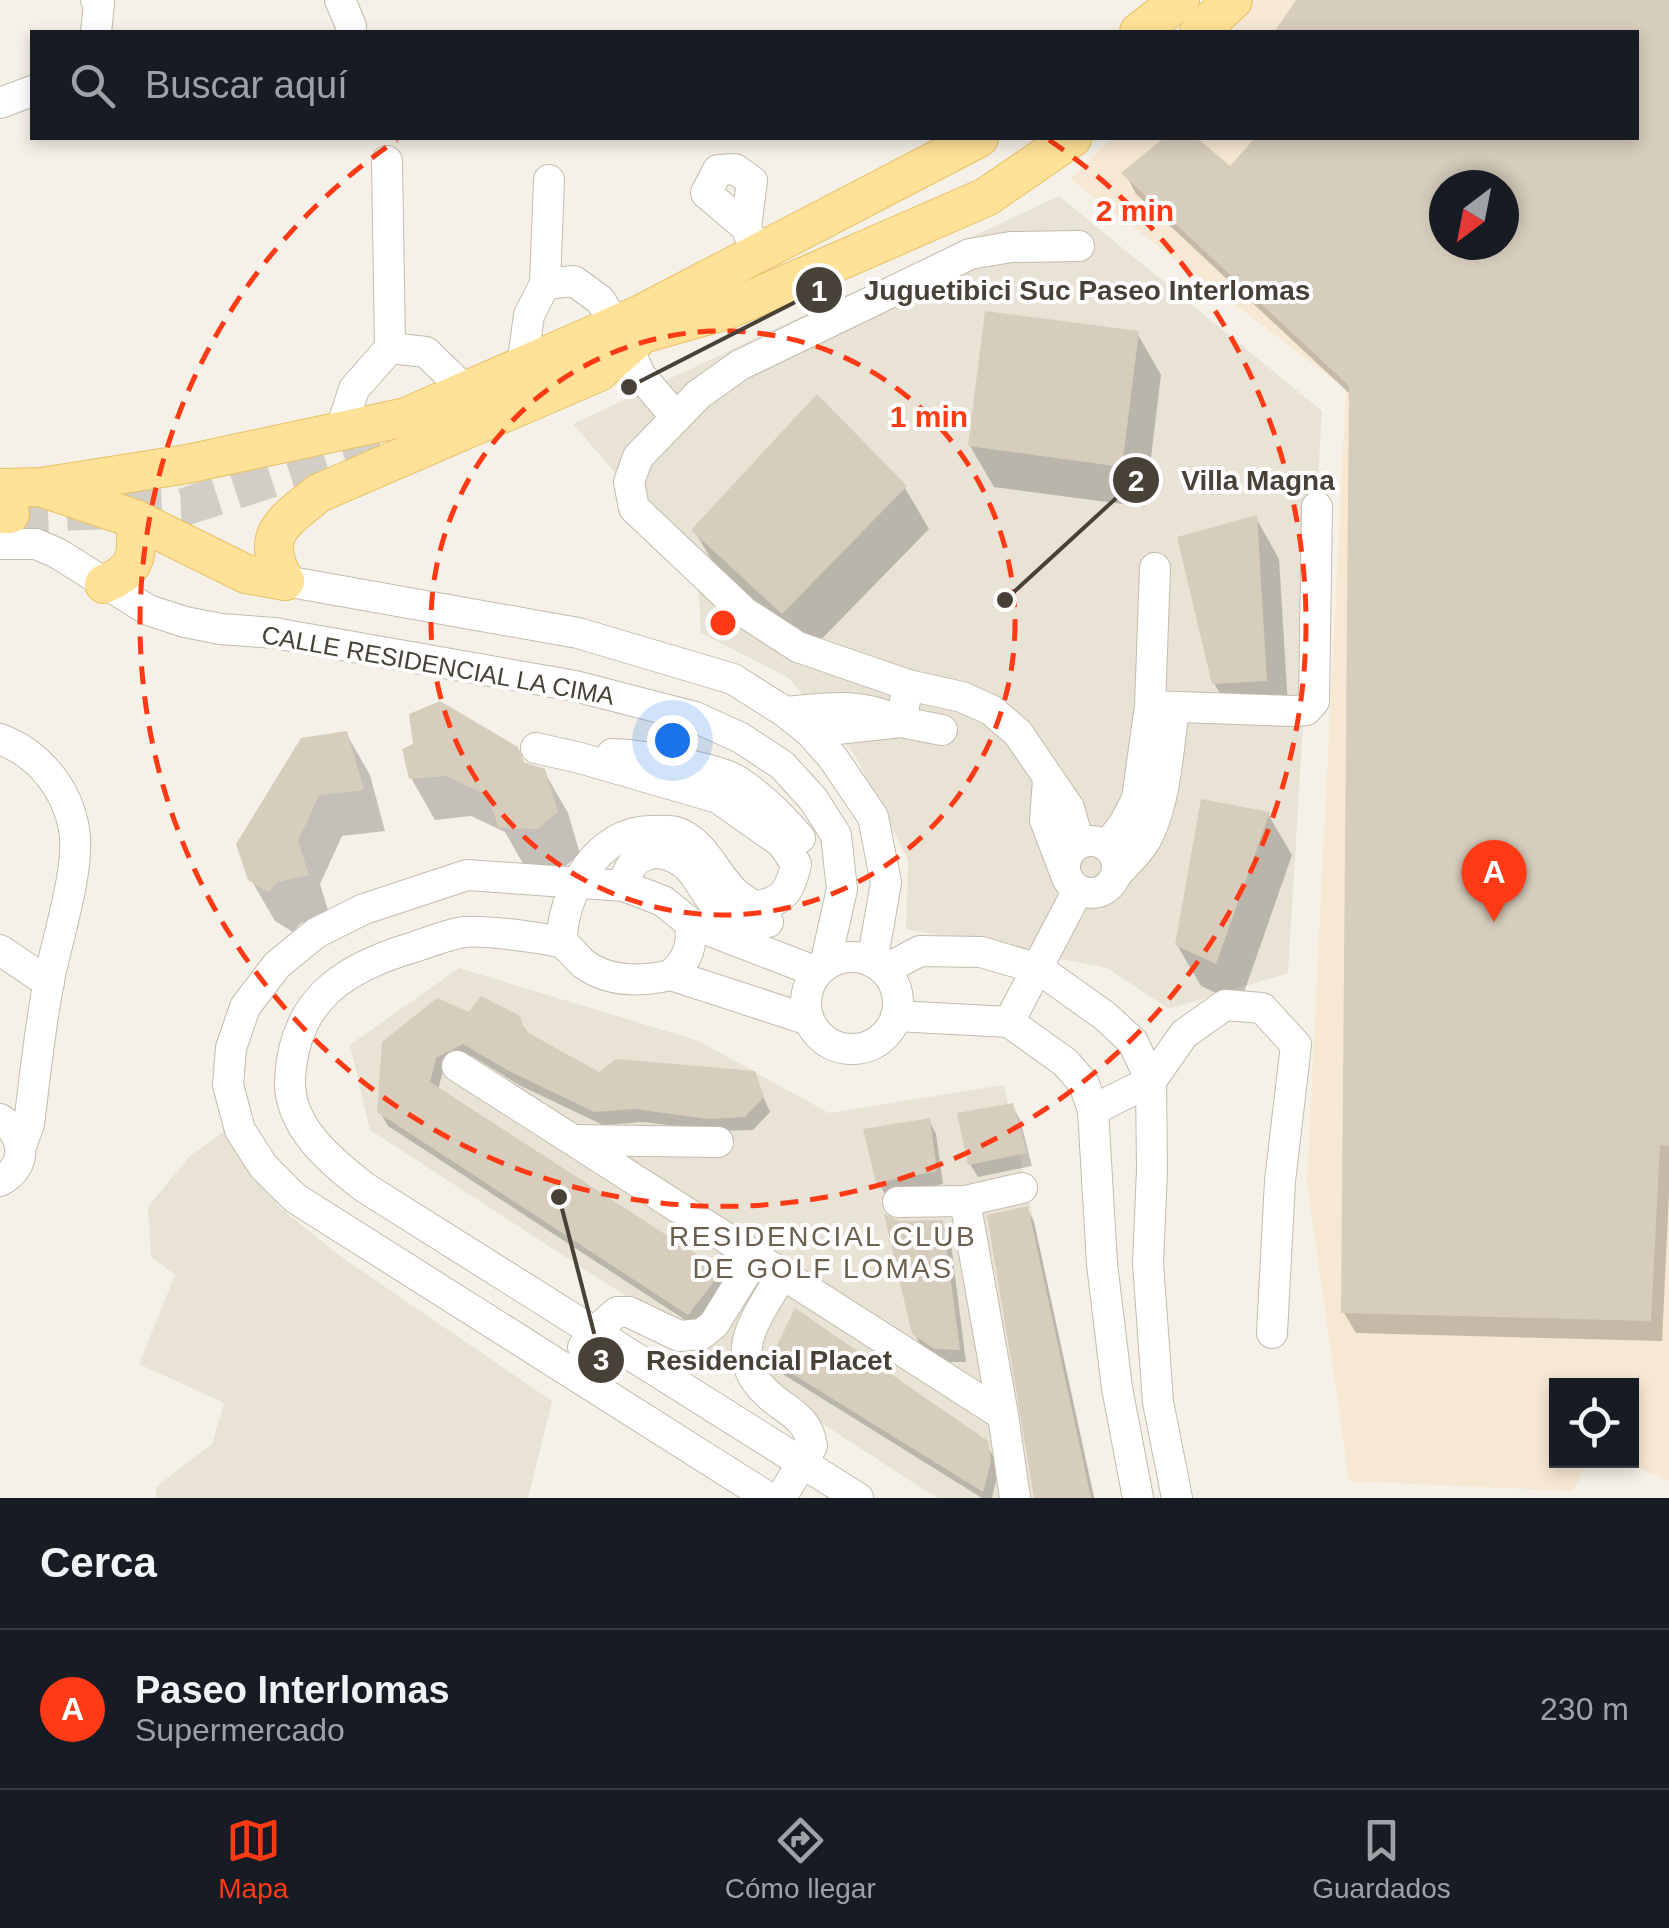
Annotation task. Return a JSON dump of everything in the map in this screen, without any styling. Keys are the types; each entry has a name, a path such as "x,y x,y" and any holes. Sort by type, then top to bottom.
{"main road":[{"path":"1120,30 1153,0"},
{"path":"1141,30 1180,0"},
{"path":"1201,30 1234,0"},
{"path":"285,582 273,561 273,546 284,521 320,492 599,372 630,334 752,241 976,140"},
{"path":"3,515 41,487 187,464 406,417 466,390 630,334 727,310 986,197 1069,140"},
{"path":"41,487 135,519 246,574 285,582"},
{"path":"104,584 127,572 134,560 135,519"}],"street":[{"path":"96,0 96,30"},
{"path":"0,103 30,92"},
{"path":"340,432 354,389 390,348 387,162"},
{"path":"706,193 718,170 736,168 752,181 752,241"},
{"path":"536,369 529,315 546,284 549,180"},
{"path":"1048,780 1045,820 1073,885 1093,893 1108,888 1101,854 1018,733 991,710 962,697 908,684 798,647 744,612 634,508 629,482 638,458 675,416 740,365 970,254 1011,247 1079,246"},
{"path":"546,284 574,282 600,300 630,334 640,375 675,416"},
{"path":"390,348 426,352 466,390"},
{"path":"1162,707 1295,711 1306,710 1314,701 1316,507"},
{"name":"CALLE RESIDENCIAL LA CIMA","path":"3,515 36,544 148,610 184,622 221,630 274,632 575,686 695,717 741,738 782,765 813,799 836,834 842,888 821,968"},
{"path":"1101,854 1124,824 1148,802 1162,707 1155,568"},
{"name":"CALLE RESIDENCIAL LA CIMA","path":"285,582 578,633 733,679 785,712 833,758 873,816 886,883 878,966"},
{"path":"901,722 908,684"},
{"path":"785,712 841,707 874,709 901,722 942,730"},
{"path":"810,732 901,722"},
{"path":"0,738 17,745 45,767 66,802 75,832 29,1124 19,1162 9,1176 0,1180"},
{"path":"536,748 718,798 782,844 796,864 790,888 778,902 755,907 735,893 698,846 675,831 640,831 600,850 565,910 562,941"},
{"path":"580,758 617,753 733,778 800,836 809,863 804,890 784,919 745,925 718,908 685,864 664,854 646,854 633,862 626,871 624,886"},
{"path":"1009,1022 1039,969 1073,885 1065,866 1069,852 1101,854"},
{"path":"768,1498 295,1198 264,1166 240,1130 228,1085 231,1048 246,1007 277,965 316,933 364,910 467,875 624,886 663,901 690,923 821,968"},
{"path":"364,910 380,957"},
{"path":"671,975 682,966 689,952 690,923"},
{"path":"809,1020 671,975 636,980 602,974 562,941 466,932 380,957 343,977 322,994 304,1019 291,1051 290,1088 301,1124 325,1156 364,1188 858,1498"},
{"path":"0,950 49,983"},
{"path":"878,966 896,992 896,1016 878,1040 848,1049 820,1036 809,1020 806,994 821,968 848,957 878,966 920,951 981,952 1039,969 1134,1042 1150,1081 1148,1263 1158,1402 1177,1498"},
{"path":"1093,1110 1150,1081 1184,1034 1225,1005 1262,1008 1296,1045 1280,1180 1272,1333"},
{"path":"896,1016 1009,1022 1066,1063 1084,1084 1093,1110 1102,1264 1117,1388 1138,1498"},
{"path":"457,1066 1004,1415"},
{"path":"0,1109 14,1102 36,1072"},
{"path":"0,1119 16,1131 21,1146"},
{"path":"572,1140 718,1142"},
{"path":"898,1202 965,1202 1022,1188"},
{"path":"965,1202 1015,1498"},
{"path":"568,1371 593,1332 617,1312 629,1312 679,1336 702,1334 714,1324 754,1258"},
{"path":"781,1498 812,1446 810,1432 801,1420 760,1390 749,1372 746,1353 756,1317 782,1275"}],"shaded area":[{"path":"1257,0 1669,0 1669,1481 1638,1468 1639,1378 1549,1378 1549,1468 1584,1468 1573,1491 1349,1481 1307,1182 1346,389 1070,179 1111,140 1639,140 1639,30 1225,30"},
{"path":"1059,196 1322,411 1288,973 1169,1009 1107,968 906,929 908,860 855,755 789,678 701,633 697,567 573,424"},
{"path":"459,968 699,1041 829,1113 1004,1085 1095,1498 937,1498 370,1130 350,1045"},
{"path":"224,1131 279,1207 343,1258 552,1401 528,1498 156,1498 156,1487 212,1444 224,1403 139,1364 175,1275 151,1257 148,1207 190,1156"}],"building":[{"path":"1296,0 1669,0 1669,1146 1660,1145 1651,1321 1341,1313 1349,386 1121,173 1162,140 1199,140 1230,166 1253,140 1639,140 1639,30 1275,30"},
{"path":"985,311 1139,331 1122,467 968,446"},
{"path":"817,394 907,486 782,614 691,530"},
{"path":"1257,515 1267,681 1212,684 1177,537"},
{"path":"440,701 518,747 524,762 545,769 558,812 538,829 499,828 487,795 446,776 409,779 402,749 413,744 409,714"},
{"path":"347,731 364,790 319,795 298,841 309,875 278,882 268,892 248,880 236,844 301,738"},
{"path":"1201,799 1270,812 1216,964 1175,945"},
{"path":"481,996 520,1016 525,1031 599,1072 616,1059 755,1071 764,1097 745,1117 708,1119 635,1109 594,1112 463,1044 436,1058 430,1082 722,1271 688,1315 377,1112 382,1042 437,998 469,1012"},
{"path":"1013,1103 1027,1153 968,1165 957,1113"},
{"path":"930,1118 937,1171 876,1183 863,1129"},
{"path":"1028,1206 1091,1498 1034,1498 987,1215"},
{"path":"884,1214 898,1221 943,1220 960,1350 934,1349 912,1334"},
{"path":"795,1308 988,1441 991,1462 983,1492 770,1360"}],"tunnel":[{"path":"10,514 184,507 444,422"}],"place":[{"name":"Juguetibici Suc Paseo Interlomas","path":"629,387"},
{"name":"Villa Magna","path":"1005,600"},
{"name":"Paseo Interlomas","path":"1494,922"},
{"name":"Residencial Placet","path":"559,1197"}],"district":[{"name":"RESIDENCIAL CLUB DE GOLF LOMAS","path":"823,1252"}]}
